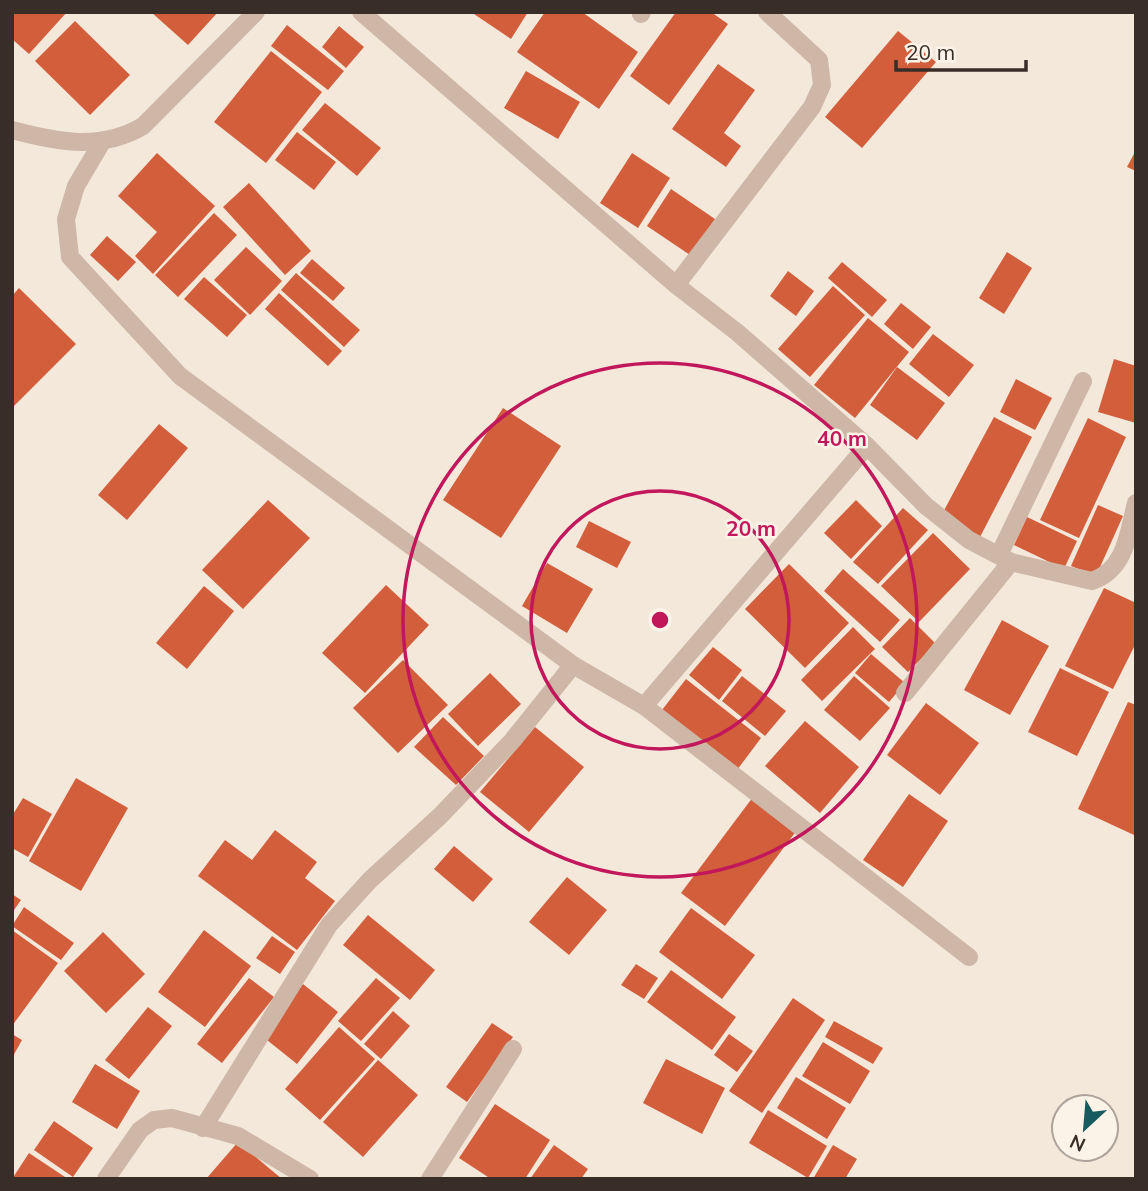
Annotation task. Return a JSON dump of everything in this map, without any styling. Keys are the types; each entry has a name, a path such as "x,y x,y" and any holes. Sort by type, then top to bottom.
{"street":[{"path":"12,130 47,140 102,142 124,138 143,126 256,12"},
{"path":"361,12 676,285 738,333 867,446 926,506 969,540 1005,559 1091,581 1103,577 1120,559 1136,503"},
{"path":"676,285 812,107 822,85 819,60 767,12"},
{"path":"102,142 76,186 66,219 70,257 180,376 573,665 644,706 969,957"},
{"path":"905,693 1005,559 1083,381"},
{"path":"644,706 867,446"},
{"path":"203,1128 329,925 370,880 440,816 512,741 573,665"},
{"path":"430,1179 513,1049"},
{"path":"106,1179 140,1130 154,1120 172,1118 237,1136 310,1179"}],"building":[{"path":"12,12 67,12 29,54 12,39"},
{"path":"151,12 218,12 188,45"},
{"path":"471,12 528,12 511,39"},
{"path":"545,12 582,12 638,52 599,109 517,52"},
{"path":"676,12 711,12 728,24 669,105 630,76"},
{"path":"75,21 130,75 90,115 35,61"},
{"path":"287,25 344,71 328,90 271,46"},
{"path":"339,26 364,47 346,68 322,47"},
{"path":"898,31 936,62 862,148 825,117"},
{"path":"271,51 322,92 266,163 214,122"},
{"path":"718,64 755,90 724,133 741,146 726,167 672,129"},
{"path":"526,71 580,102 558,139 504,108"},
{"path":"325,103 381,148 357,176 302,130"},
{"path":"297,132 336,162 314,190 275,160"},
{"path":"1136,150 1136,171 1127,167"},
{"path":"157,153 215,206 153,274 135,256 157,232 118,196"},
{"path":"632,153 670,178 638,228 600,203"},
{"path":"249,183 311,251 285,275 223,207"},
{"path":"671,189 715,219 690,255 647,226"},
{"path":"214,213 237,235 178,297 155,275"},
{"path":"107,236 136,262 118,281 90,255"},
{"path":"246,247 282,281 250,315 214,280"},
{"path":"1007,252 1032,268 1004,314 979,298"},
{"path":"312,259 345,288 333,301 300,273"},
{"path":"842,262 887,300 872,317 828,278"},
{"path":"788,271 814,291 796,316 770,296"},
{"path":"296,273 360,330 344,347 281,290"},
{"path":"204,277 247,315 227,337 184,299"},
{"path":"833,286 865,315 810,377 778,349"},
{"path":"19,288 76,344 12,408 12,296"},
{"path":"279,293 342,351 328,366 265,309"},
{"path":"901,303 931,327 913,349 884,324"},
{"path":"868,318 909,352 855,418 814,385"},
{"path":"933,334 974,365 949,397 909,364"},
{"path":"1114,359 1136,366 1136,423 1098,412"},
{"path":"897,367 945,403 917,440 870,405"},
{"path":"1016,379 1052,398 1035,430 1000,412"},
{"path":"503,408 561,446 501,538 443,500"},
{"path":"994,417 1032,437 980,537 941,516"},
{"path":"1088,418 1126,437 1079,538 1040,520"},
{"path":"159,424 188,448 127,520 98,495"},
{"path":"268,500 310,538 243,609 202,570"},
{"path":"856,500 882,526 851,559 824,533"},
{"path":"1098,505 1123,516 1096,576 1071,566"},
{"path":"903,508 928,530 878,584 853,562"},
{"path":"1027,517 1077,541 1064,569 1014,545"},
{"path":"589,521 631,542 617,568 576,547"},
{"path":"933,533 970,569 919,622 881,586"},
{"path":"547,563 593,589 567,633 522,606"},
{"path":"789,564 849,623 805,668 745,609"},
{"path":"843,569 900,620 880,642 824,591"},
{"path":"386,585 429,625 365,693 322,653"},
{"path":"204,586 234,611 187,669 156,643"},
{"path":"1104,588 1136,603 1136,643 1113,689 1065,666"},
{"path":"910,618 936,644 908,672 882,647"},
{"path":"1002,620 1049,646 1010,715 964,690"},
{"path":"853,627 875,649 822,701 801,680"},
{"path":"713,647 742,670 719,700 689,675"},
{"path":"871,654 905,683 889,702 855,673"},
{"path":"403,660 448,705 398,753 353,708"},
{"path":"1060,668 1109,692 1077,756 1028,732"},
{"path":"490,673 521,704 478,746 448,714"},
{"path":"742,676 786,711 765,736 722,701"},
{"path":"854,676 890,708 860,741 824,710"},
{"path":"686,679 761,738 737,770 662,710"},
{"path":"1128,702 1136,705 1134,835 1078,809"},
{"path":"926,703 979,743 940,795 887,755"},
{"path":"443,717 484,756 456,785 414,747"},
{"path":"805,721 859,767 820,813 765,766"},
{"path":"535,727 584,767 529,832 480,792"},
{"path":"76,778 128,808 81,891 29,861"},
{"path":"909,794 948,821 903,887 863,860"},
{"path":"753,797 797,830 725,926 681,893"},
{"path":"23,798 52,814 28,857 12,848 12,816"},
{"path":"275,830 317,862 305,878 335,901 297,950 198,876 225,840 252,860"},
{"path":"454,846 493,879 473,902 434,869"},
{"path":"567,877 607,910 569,955 529,922"},
{"path":"12,894 21,900 12,913"},
{"path":"24,907 74,943 61,960 12,926"},
{"path":"691,908 755,955 722,999 659,952"},
{"path":"368,915 435,970 410,1000 343,945"},
{"path":"12,930 58,963 12,1026"},
{"path":"204,930 251,966 205,1027 158,992"},
{"path":"103,932 145,974 106,1013 64,971"},
{"path":"272,936 295,952 280,974 256,958"},
{"path":"636,964 658,978 644,999 621,985"},
{"path":"671,970 736,1017 712,1050 647,1002"},
{"path":"249,978 274,997 222,1063 197,1044"},
{"path":"376,978 400,998 361,1041 338,1021"},
{"path":"303,984 338,1012 297,1064 262,1036"},
{"path":"793,998 825,1020 762,1113 729,1091"},
{"path":"148,1007 172,1026 129,1079 105,1060"},
{"path":"393,1011 410,1026 381,1059 364,1044"},
{"path":"834,1021 883,1048 873,1064 825,1037"},
{"path":"492,1023 513,1037 467,1102 446,1087"},
{"path":"339,1027 375,1059 320,1120 285,1089"},
{"path":"12,1034 22,1040 12,1058"},
{"path":"729,1034 753,1051 737,1072 714,1055"},
{"path":"823,1042 870,1071 850,1104 802,1076"},
{"path":"666,1059 725,1088 702,1134 643,1103"},
{"path":"378,1060 418,1095 363,1157 323,1122"},
{"path":"95,1064 140,1091 117,1129 72,1102"},
{"path":"796,1077 846,1108 827,1139 777,1108"},
{"path":"495,1104 550,1140 525,1179 491,1179 459,1158"},
{"path":"768,1110 827,1146 808,1178 749,1143"},
{"path":"54,1121 93,1148 73,1177 34,1150"},
{"path":"238,1142 282,1179 206,1179"},
{"path":"554,1145 588,1169 581,1179 530,1179"},
{"path":"833,1145 857,1159 845,1179 813,1179"},
{"path":"29,1153 68,1179 12,1179"}]}
